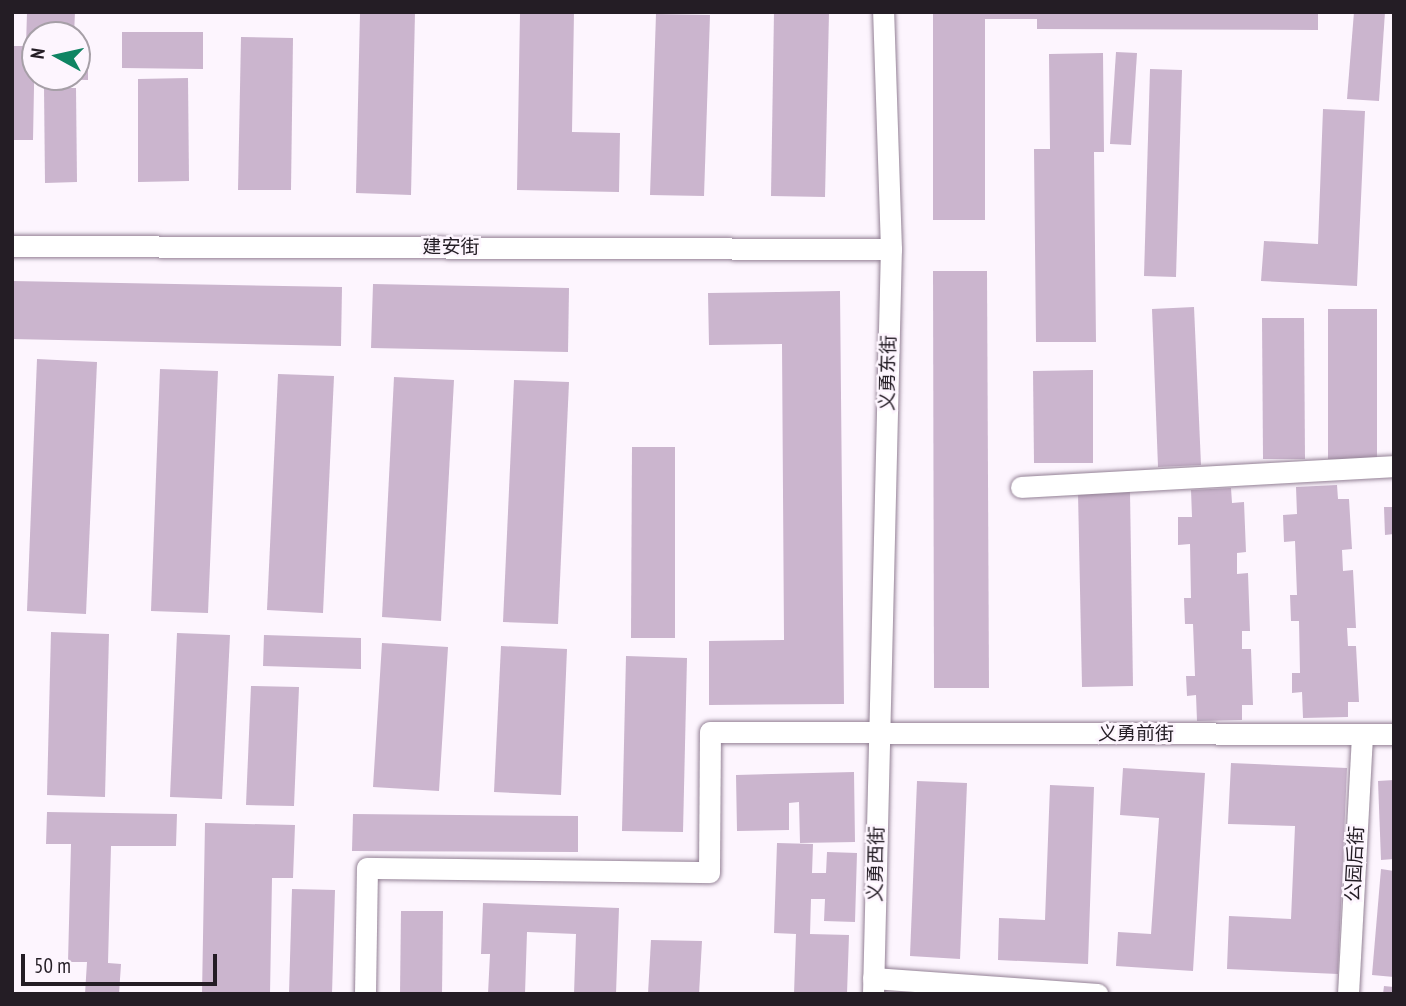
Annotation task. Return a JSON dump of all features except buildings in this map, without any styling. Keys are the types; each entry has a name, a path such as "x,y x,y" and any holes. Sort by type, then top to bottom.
{"street":[{"name":"义勇东街","path":"878,734 891,249 883,12"},
{"name":"建安街","path":"12,246 891,249"},
{"path":"1021,487 1394,466"},
{"name":"义勇前街","path":"365,994 367,868 709,873 710,732 1394,734"},
{"name":"义勇西街","path":"873,986 878,734"},
{"name":"公园后街","path":"1348,994 1362,734"},
{"path":"873,986 1097,994"}]}
